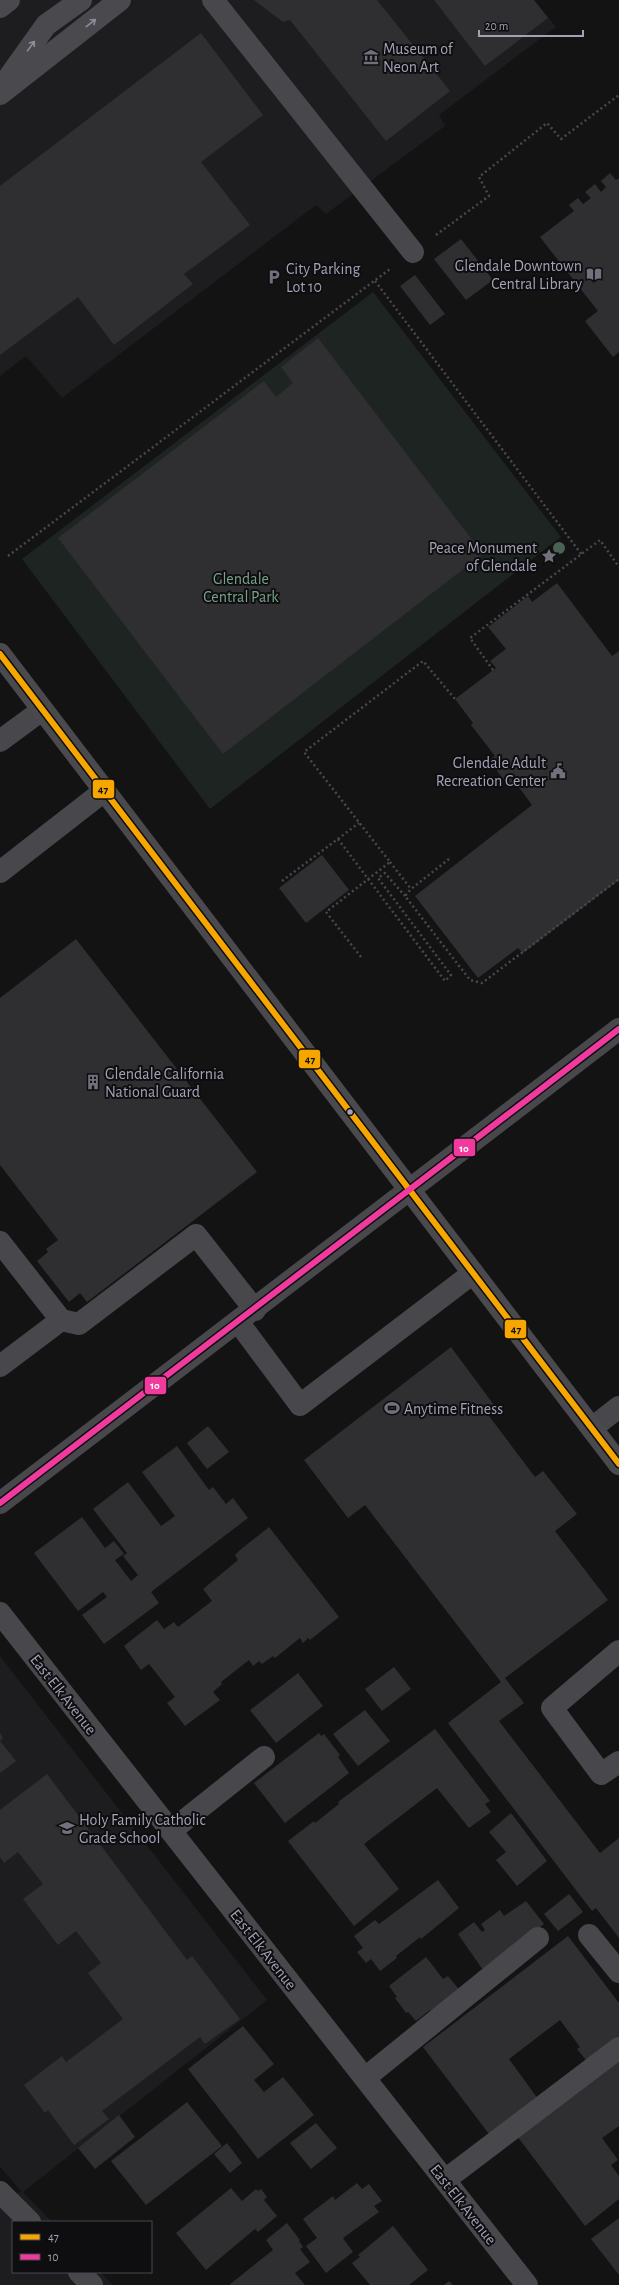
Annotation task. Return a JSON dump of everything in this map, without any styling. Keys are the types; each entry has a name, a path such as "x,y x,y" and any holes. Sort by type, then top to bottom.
{"main road":[{"path":"0,7 9,0"},
{"path":"0,89 46,25 81,0"},
{"path":"0,94 120,0"},
{"path":"0,654 619,1464"}],"street":[{"path":"213,0 413,252"},
{"path":"0,741 42,710"},
{"path":"0,872 104,791"},
{"path":"0,1503 247,1316 409,1189 619,1028"},
{"path":"0,1242 61,1320 79,1324 196,1235 247,1316 300,1405 473,1273"},
{"path":"0,1366 61,1320"},
{"path":"592,1428 619,1407"},
{"name":"East Elk Avenue","path":"0,1613 528,2285"},
{"path":"619,1651 552,1708 601,1774 619,1762"},
{"path":"171,1831 264,1757"},
{"path":"589,1935 619,1972"},
{"path":"365,2078 538,1938"},
{"path":"445,2180 619,2048"},
{"path":"0,2192 29,2221"},
{"path":"80,2273 92,2285"}],"path":[{"path":"8,556 489,196 479,177 547,123 561,140 619,95"},
{"path":"375,281 582,555"},
{"path":"493,670 470,638 600,540 619,566"},
{"path":"411,889 304,752 423,661 454,699"},
{"path":"282,881 359,823"},
{"path":"338,839 445,980 451,975 378,878 385,873 405,896 470,980 482,983 619,879"},
{"path":"405,896 411,889 449,859"},
{"path":"361,957 326,912 390,862"}],"shaded area":[{"path":"0,0 534,0 556,27 439,115 445,126 326,214 316,205 62,398 26,356 0,376"},
{"name":"Holy Family Catholic Grade School","path":"0,1656 267,2000 23,2192 51,2221 12,2221 12,2273 101,2273 113,2285 0,2285 0,2195 22,2192 0,2167"}],"green space":[{"name":"Glendale Central Park","path":"373,292 561,537 210,809 22,559"}],"building":[{"name":"Museum of Neon Art","path":"254,0 377,0 450,91 386,141 290,20 283,22"},
{"path":"434,0 534,0 548,18 485,66"},
{"path":"201,33 263,115 201,162 250,225 184,274 193,284 114,345 78,297 0,355 0,186"},
{"name":"Glendale Downtown Central Library","path":"610,173 616,180 619,178 619,352 613,357 585,321 598,311 540,237 574,211 569,205 578,198 583,204 591,198 585,192 595,184 601,192 606,187 601,181"},
{"path":"461,239 493,280 466,300 434,259"},
{"path":"415,275 445,314 430,325 400,286"},
{"name":"Glendale Central Park","path":"318,338 483,554 223,754 58,538 264,381 276,397 293,383 281,367"},
{"name":"Glendale Adult Recreation Center","path":"557,583 612,656 619,651 619,880 523,953 518,948 478,978 415,896 532,805 515,782 509,787 489,760 495,756 471,725 473,723 455,699 496,668 490,661 506,649 488,627 528,596 532,602"},
{"path":"322,855 349,890 306,923 279,888"},
{"name":"Glendale California National Guard","path":"76,939 257,1172 87,1302 80,1293 69,1302 37,1261 48,1252 46,1249 58,1240 0,1165 0,998"},
{"path":"451,1347 494,1405 486,1412 535,1477 543,1471 577,1514 555,1531 608,1600 505,1678 524,1703 499,1721 600,1853 619,1838 619,1938 596,1908 592,1911 448,1723 501,1682 365,1505 348,1518 304,1460"},
{"path":"208,1426 229,1452 207,1469 187,1443"},
{"path":"177,1446 209,1490 213,1487 226,1504 233,1498 248,1518 151,1592 159,1603 104,1644 82,1615 107,1597 103,1592 78,1611 34,1553 82,1517 105,1548 114,1541 124,1554 115,1560 131,1581 138,1575 123,1556 127,1553 93,1509 128,1482 161,1526 175,1516 142,1472"},
{"path":"269,1527 339,1617 310,1640 308,1638 303,1643 300,1638 275,1658 273,1656 262,1664 259,1661 253,1666 249,1660 221,1682 222,1684 213,1692 220,1700 185,1726 167,1703 175,1697 149,1664 141,1670 124,1646 157,1620 164,1629 174,1622 178,1627 212,1601 203,1589 238,1560 235,1555 240,1550"},
{"path":"394,1667 411,1689 382,1711 365,1689"},
{"path":"298,1673 323,1706 276,1743 250,1710"},
{"path":"365,1710 390,1741 358,1766 333,1734"},
{"path":"435,1729 490,1801 485,1804 491,1812 469,1828 437,1788 364,1844 399,1889 354,1926 288,1841 314,1821 315,1823 339,1804 338,1802"},
{"path":"0,1733 3,1738 0,1741"},
{"path":"319,1733 321,1736 324,1734 340,1755 338,1757 349,1773 285,1823 254,1783"},
{"path":"0,1741 16,1761 0,1773"},
{"path":"47,1774 187,1960 192,1956 240,2019 205,2044 200,2037 102,2111 109,2119 74,2145 48,2110 45,2113 24,2085 62,2056 66,2062 123,2019 88,1973 101,1963 76,1931 58,1945 23,1899 43,1884 18,1852 4,1863 0,1857 0,1810"},
{"path":"511,1813 547,1861 517,1886 496,1860 506,1852 489,1832"},
{"path":"438,1880 459,1908 421,1939 420,1937 396,1956 397,1958 380,1971 371,1959 366,1963 357,1952 363,1948 354,1936 375,1920 379,1924"},
{"path":"569,1894 583,1912 558,1931 544,1914"},
{"path":"526,1901 544,1924 483,1970 458,1934 474,1922 482,1932 485,1930 481,1924 500,1910 504,1916"},
{"path":"568,1936 619,2003 619,2043 590,2065 577,2049 580,2047 560,2020 509,2059 541,2103 492,2138 423,2047"},
{"path":"426,1957 443,1979 448,1976 462,1993 435,2016 430,2010 416,2021 408,2012 406,2013 395,1998 397,1997 389,1986"},
{"path":"243,2026 274,2064 254,2080 264,2092 283,2077 314,2115 258,2159 188,2069"},
{"path":"619,2061 619,2126 602,2138 618,2160 611,2165 619,2176 619,2199 585,2226 517,2136"},
{"path":"187,2102 222,2146 146,2205 111,2161"},
{"path":"119,2115 135,2137 95,2169 78,2148"},
{"path":"316,2123 337,2148 311,2169 290,2143"},
{"path":"227,2143 242,2163 230,2173 214,2154"},
{"path":"357,2183 362,2189 369,2184 382,2201 374,2206 379,2212 343,2238 353,2252 326,2273 306,2246 317,2238 303,2219 333,2196 335,2200"},
{"path":"231,2188 242,2201 256,2189 258,2191 261,2189 267,2197 264,2200 277,2216 258,2232 255,2229 206,2270 176,2233"},
{"path":"619,2218 619,2275 591,2239"},
{"path":"287,2223 300,2240 299,2241 303,2247 300,2249 310,2262 295,2273 305,2285 229,2285 273,2250 266,2240"},
{"path":"393,2226 428,2270 409,2285 370,2285 352,2263 360,2257 358,2255"},
{"path":"449,2281 453,2285 444,2285"}],"transit line":[{"name":"47","path":"0,654 619,1464"},
{"name":"10","path":"0,1503 619,1029"}],"place":[{"name":"Museum of Neon Art","path":"371,57"},
{"name":"Glendale Downtown Central Library","path":"594,274"},
{"name":"City Parking Lot 10","path":"274,277"},
{"name":"Peace Monument of Glendale","path":"549,556"},
{"name":"Glendale Adult Recreation Center","path":"558,771"},
{"name":"Glendale California National Guard","path":"93,1082"},
{"name":"Anytime Fitness","path":"392,1408"},
{"name":"Holy Family Catholic Grade School","path":"67,1828"}]}
